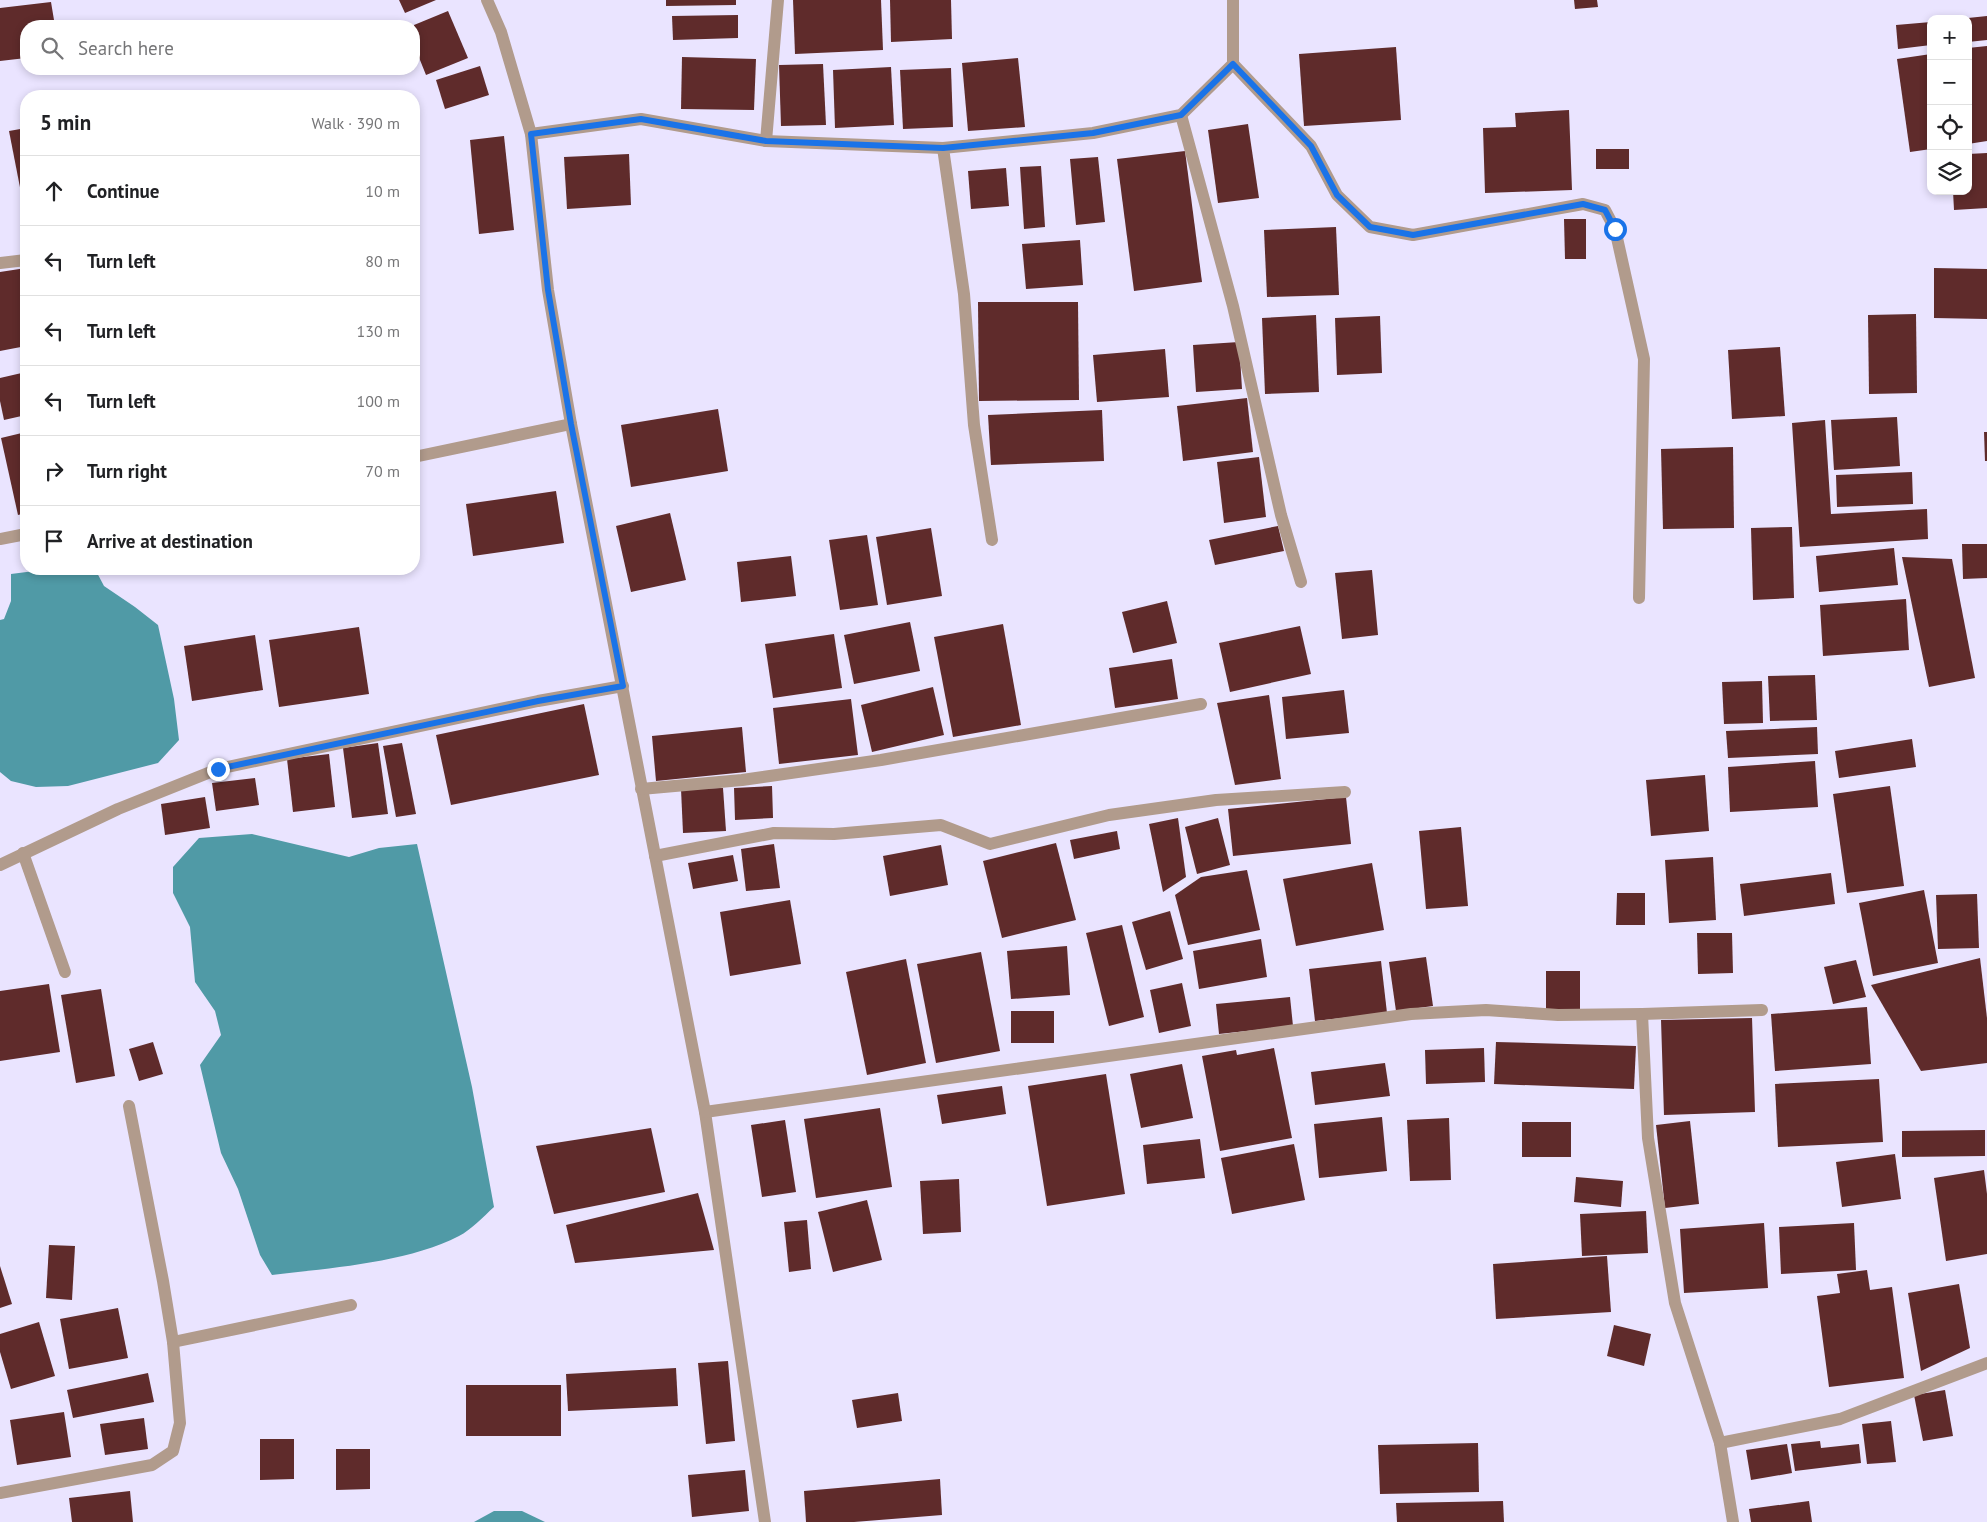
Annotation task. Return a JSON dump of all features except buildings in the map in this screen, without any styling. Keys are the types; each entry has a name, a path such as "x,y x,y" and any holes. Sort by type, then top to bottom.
{"street":[{"path":"487,0 501,32 531,134 548,290 571,424 705,1112 765,1522"},
{"path":"766,141 778,0"},
{"path":"1233,0 1233,64 1311,146 1337,195 1370,227 1413,235 1583,204 1605,210 1615,229 1644,359 1639,598"},
{"path":"531,134 641,119 766,141 943,148 1093,133 1181,115 1233,64"},
{"path":"1181,115 1234,306 1281,516 1301,582"},
{"path":"943,148 964,294 974,425 992,540"},
{"path":"0,263 20,261"},
{"path":"420,457 571,424"},
{"path":"0,539 20,535"},
{"path":"0,865 118,809 218,769 538,701 623,686"},
{"path":"641,789 742,780 882,760 1201,704"},
{"path":"655,856 774,833 834,834 941,825 990,844 1109,815 1216,800 1344,792"},
{"path":"23,853 65,972"},
{"path":"705,1112 1411,1014 1486,1010 1558,1015 1762,1010"},
{"path":"1642,1014 1648,1138 1675,1303 1720,1443 1732,1522"},
{"path":"0,1493 152,1465 173,1451 180,1423 173,1342 163,1281 128,1106"},
{"path":"173,1342 351,1305"},
{"path":"1720,1443 1840,1419 1987,1363"}],"shaded area":[{"path":"11,574 98,575 104,586 158,625 174,699 179,740 158,763 68,786 36,787 11,781 0,772 0,620 4,619 11,601"},
{"path":"252,834 349,857 379,848 417,844 472,1087 494,1207 459,1236 438,1245 392,1258 343,1267 272,1275 260,1255 238,1189 221,1153 200,1065 221,1035 215,1011 195,982 190,927 173,893 173,867 199,838"},
{"path":"494,1511 522,1511 545,1522 474,1522"}],"route":[{"path":"218,769 538,701 623,686 571,424 548,290 531,134 641,119 766,141 943,148 1093,133 1181,115 1233,64 1311,146 1337,195 1370,227 1413,235 1583,204 1605,210 1615,229"}]}
